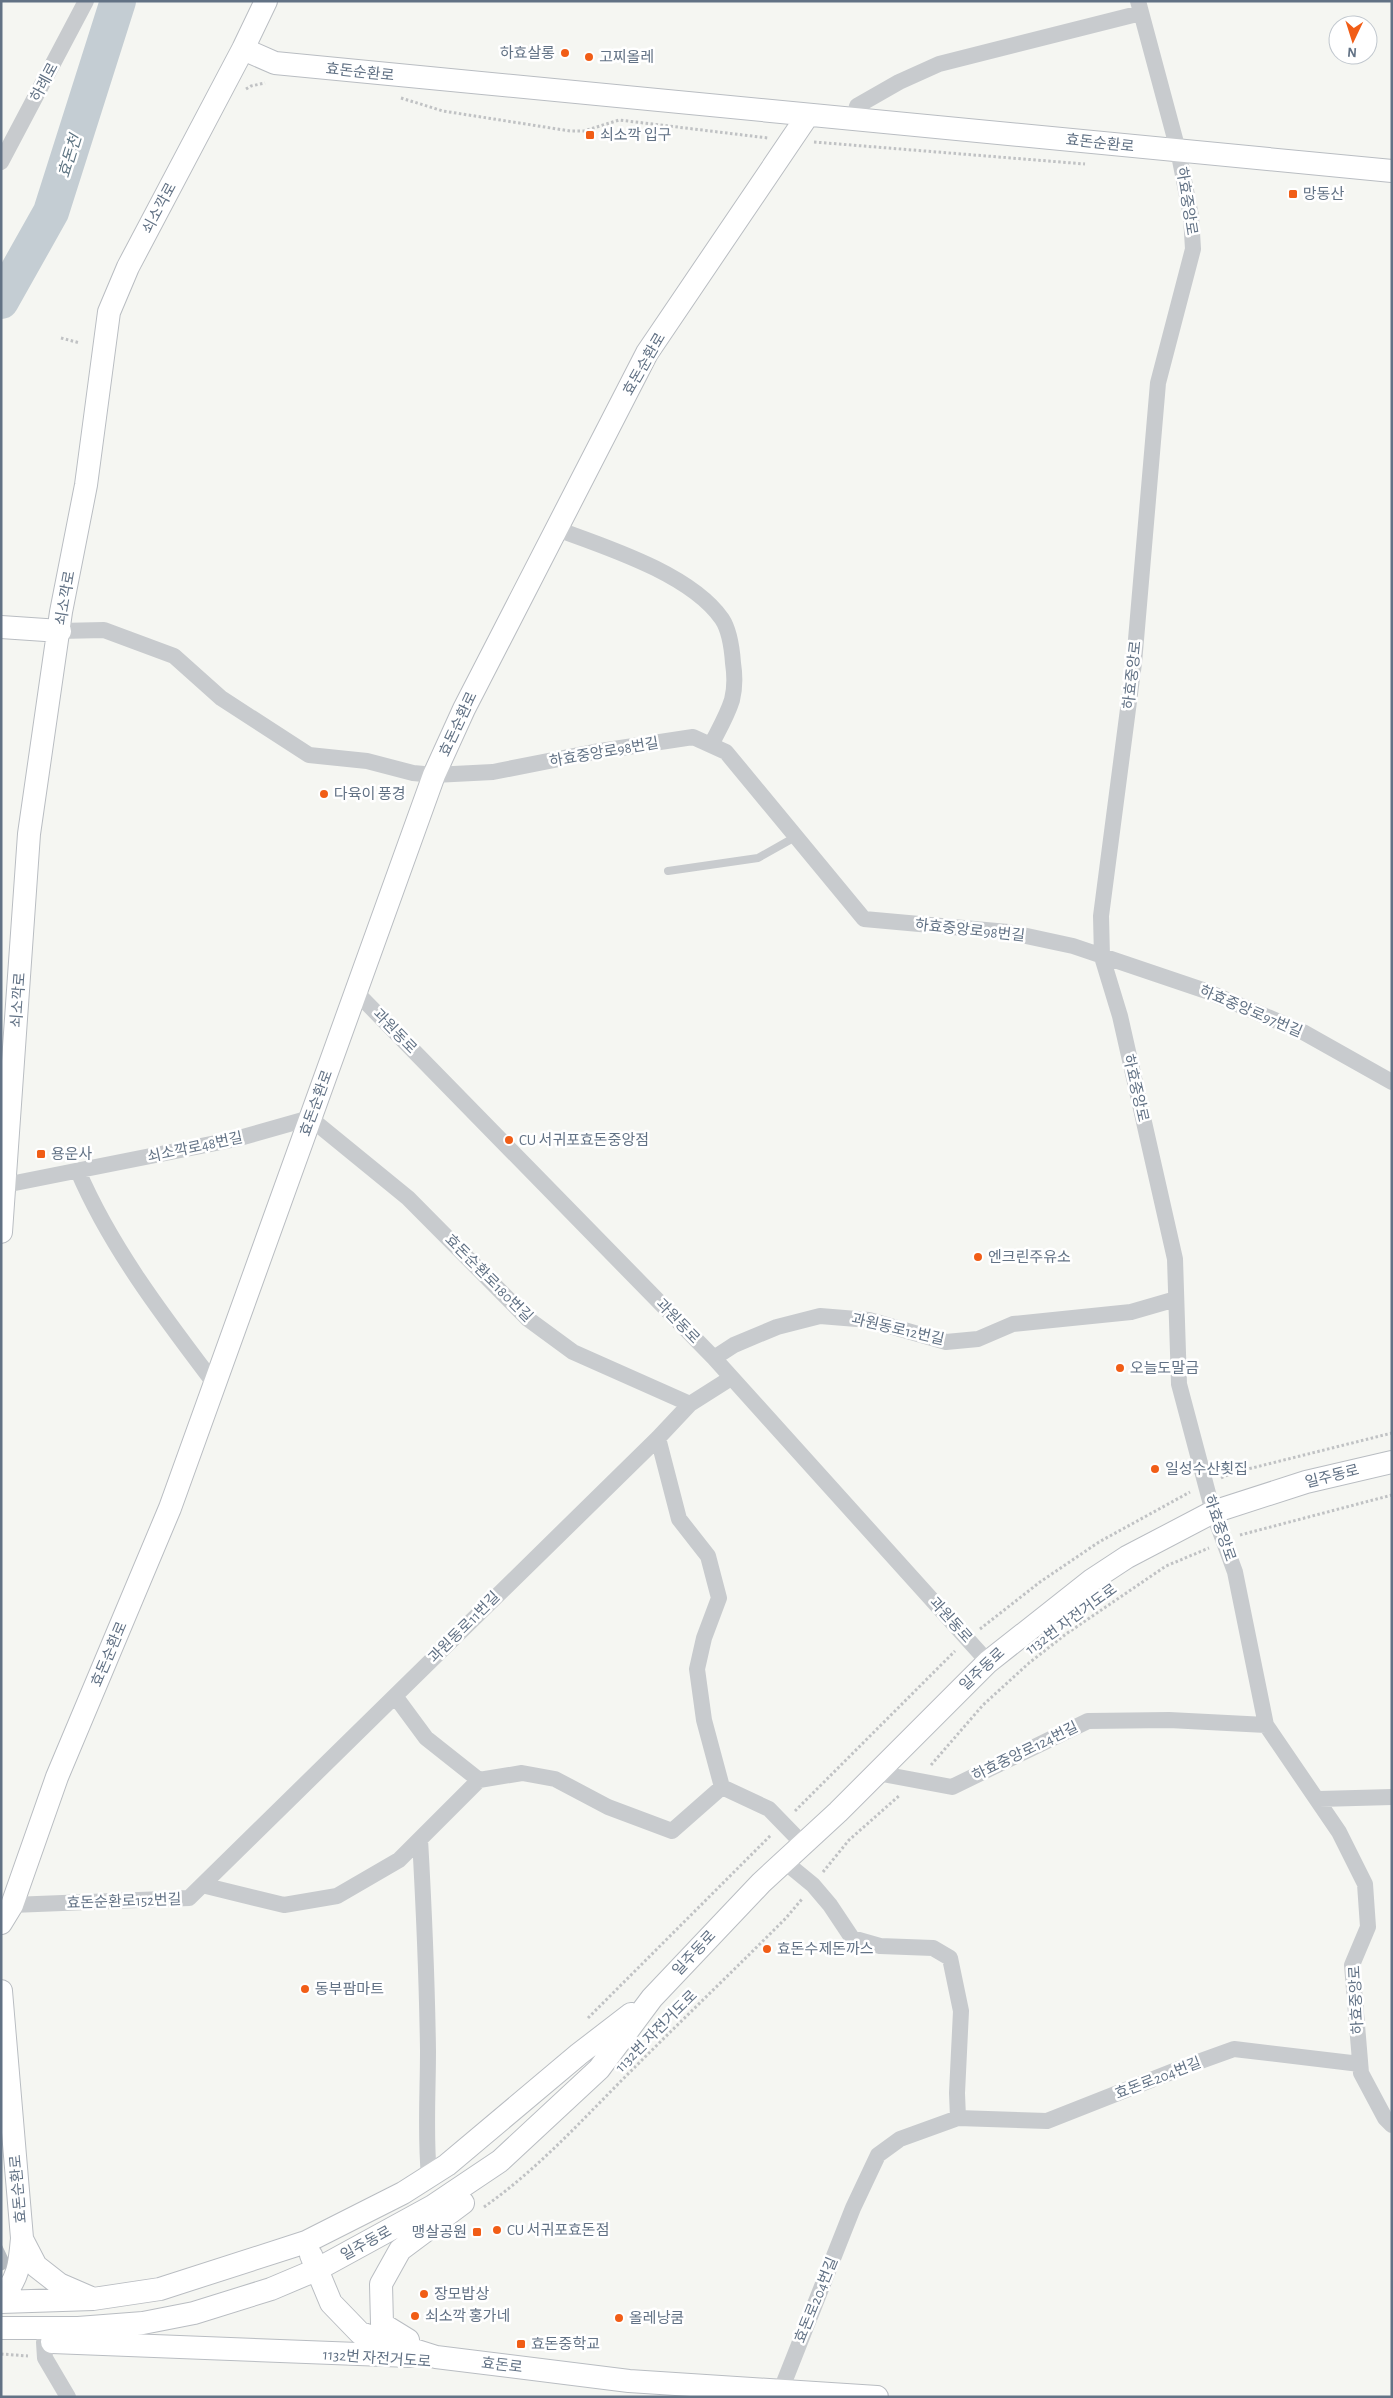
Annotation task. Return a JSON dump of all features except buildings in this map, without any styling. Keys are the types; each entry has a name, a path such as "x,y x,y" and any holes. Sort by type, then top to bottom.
{"street":[{"name":"하례로","path":"1,162 86,1"},
{"name":"쇠소깍로","path":"1,1232 29,834 60,631 86,485 109,312 128,267 243,49 266,1"},
{"name":"하효중앙로","path":"854,119 857,106 899,82 939,64 1139,7 1178,150 1191,216 1193,249 1158,383 1134,663 1101,916 1102,957 1120,1016 1174,1259 1179,1384 1213,1512 1235,1572 1266,1725 1319,1799 1339,1832 1365,1884 1368,1927 1352,1965 1361,2073 1385,2118 1392,2125"},
{"name":"효돈순환로","path":"243,49 274,64 1392,171"},
{"name":"효돈순환로","path":"7,1914 57,1777 170,1508 434,775 464,709 647,353 808,115"},
{"path":"557,529 631,557 680,583 703,600 722,620 732,645 735,679 732,700 711,746"},
{"path":"1,627 60,631"},
{"name":"하효중앙로98번길","path":"60,631 104,630 174,656 221,698 309,755 367,761 413,773 434,775 493,772 594,752 693,737 726,752 797,836 864,920 1008,932 1073,946 1102,957"},
{"name":"하효중앙로97번길","path":"1102,957 1206,991 1303,1032 1392,1082"},
{"name":"과원동로","path":"356,991 714,1358 988,1662"},
{"name":"쇠소깍로48번길","path":"5,1185 236,1139 310,1118"},
{"name":"효돈순환로180번길","path":"310,1118 408,1198 528,1319 573,1352 690,1404"},
{"path":"78,1171 94,1208 138,1277 214,1383"},
{"name":"과원동로12번길","path":"714,1358 734,1345 777,1327 820,1316 845,1316 869,1320 946,1342 978,1339 1012,1324 1131,1312 1176,1299"},
{"name":"과원동로11번길","path":"202,1885 658,1438 690,1404 731,1378"},
{"path":"658,1438 679,1519 708,1556 719,1598 704,1638 697,1669 704,1720 722,1787 769,1809 804,1845"},
{"name":"일주동로","path":"1,2328 78,2328 152,2321 194,2313 271,2290 316,2270 433,2206 500,2161 599,2069 652,1998 761,1883 804,1845 988,1662 1092,1580 1127,1557 1213,1512 1306,1482 1392,1462"},
{"path":"395,1696 426,1738 478,1780 522,1773 555,1779 608,1807 672,1830 722,1787"},
{"name":"하효중앙로124번길","path":"877,1773 952,1787 1088,1721 1169,1720 1266,1725"},
{"name":"효돈순환로152번길","path":"7,1914 189,1898 202,1885 284,1905 337,1896 399,1860 478,1780"},
{"path":"1319,1799 1392,1796"},
{"path":"420,1839 426,1940 428,2088 426,2141 429,2176"},
{"path":"785,1862 813,1885 830,1905 852,1938 880,1946 933,1948 950,1958 961,2011 957,2093 958,2118"},
{"name":"효돈순환로","path":"1,1991 22,2238"},
{"name":"일주동로","path":"1,2302 93,2299 160,2289 306,2242 402,2192 447,2164 579,2054 652,1998"},
{"name":"효돈로204번길","path":"780,2390 853,2208 878,2155 900,2139 958,2118 1046,2121 1234,2049 1360,2064"},
{"path":"436,2358 382,2324 381,2284 400,2250 528,2154 555,2128 599,2069"},
{"path":"1,2297 11,2288 16,2276 22,2238"},
{"path":"22,2238 36,2266 59,2284 93,2299"},
{"name":"효돈로","path":"306,2242 331,2303 360,2333 436,2358 629,2381 755,2393 780,2390 877,2397"},
{"path":"1,2336 45,2350 436,2358"},
{"path":"45,2350 68,2397"}],"lane":[{"path":"668,871 758,858 797,836"}],"path":[{"path":"245,90 251,86 264,83 273,84"},
{"path":"393,98 443,111 570,131 584,131 619,120 792,140 1095,165"},
{"path":"61,338 80,343"},
{"path":"581,2025 967,1638 1040,1582 1099,1542 1206,1484 1232,1473 1392,1433"},
{"path":"1234,1538 1392,1495"},
{"name":"1132번 자전거도로","path":"480,2210 504,2192 567,2137 628,2073 786,1918 849,1840 917,1780 983,1705 1029,1663 1066,1634 1166,1566 1217,1545"},
{"path":"1,2354 45,2350"}],"waterway":[{"name":"효돈천","path":"1,301 51,212 118,1"}],"place":[{"name":"하효살롱","path":"565,53"},
{"name":"고찌올레","path":"589,57"},
{"name":"쇠소깍 입구","path":"590,135"},
{"name":"망동산","path":"1293,194"},
{"name":"다육이 풍경","path":"324,794"},
{"name":"CU 서귀포효돈중앙점","path":"509,1140"},
{"name":"용운사","path":"41,1154"},
{"name":"엔크린주유소","path":"978,1257"},
{"name":"오늘도말금","path":"1120,1368"},
{"name":"일성수산횟집","path":"1155,1469"},
{"name":"효돈수제돈까스","path":"767,1949"},
{"name":"동부팜마트","path":"305,1989"},
{"name":"CU 서귀포효돈점","path":"497,2230"},
{"name":"맹살공원","path":"477,2232"},
{"name":"장모밥상","path":"424,2294"},
{"name":"쇠소깍 홍가네","path":"415,2316"},
{"name":"올레낭쿰","path":"619,2318"},
{"name":"효돈중학교","path":"521,2344"}]}
